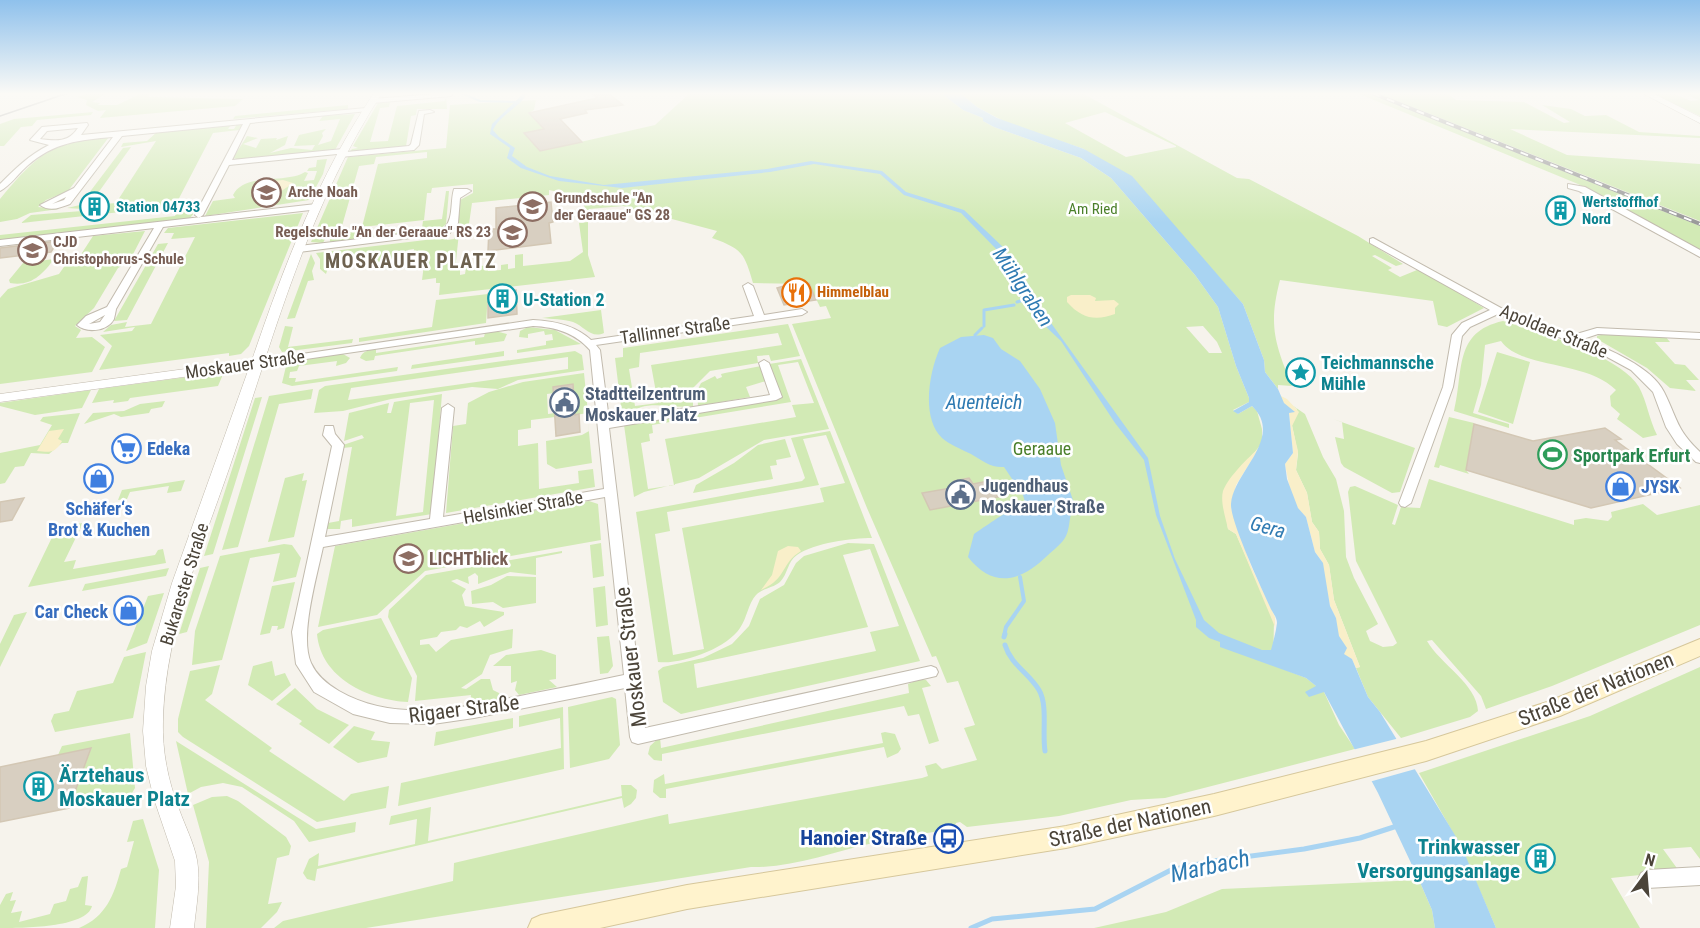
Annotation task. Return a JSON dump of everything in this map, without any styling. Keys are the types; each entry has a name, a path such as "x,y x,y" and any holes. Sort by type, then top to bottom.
{"main road":[{"name":"Straße der Nationen","path":"541,928 687,897 1076,835 1355,771 1426,751 1552,710 1700,647"}],"street":[{"path":"38,136 34,140 55,143"},
{"path":"0,189 27,159 55,143 90,136"},
{"path":"75,190 117,136"},
{"path":"199,215 240,136"},
{"name":"Bukarester Straße","path":"182,928 187,870 182,847 159,778 153,721 156,687 177,598 298,249 351,136"},
{"path":"225,163 411,148 415,145 417,136"},
{"path":"1571,186 1590,193 1700,254"},
{"path":"298,249 447,231 454,223 455,198"},
{"path":"0,243 316,207"},
{"path":"111,309 160,225"},
{"name":"Apoldaer Straße","path":"1373,241 1498,310 1575,338 1620,358 1648,378 1658,391 1672,427 1681,441 1700,459"},
{"path":"748,286 760,318"},
{"path":"1405,503 1448,387 1456,335 1466,325 1498,310"},
{"name":"Tallinner Straße","path":"589,343 802,312"},
{"name":"Moskauer Straße","path":"0,398 533,323 567,328 595,350 638,737 931,672"},
{"path":"1575,338 1597,331 1700,336"},
{"path":"603,425 776,397 764,363"},
{"name":"Helsinkier Straße","path":"436,523 447,408"},
{"name":"Rigaer Straße","path":"329,429 329,435 338,445 299,632 303,664 319,687 352,707 390,716 433,717 633,680"},
{"name":"Helsinkier Straße","path":"319,543 611,492"},
{"path":"1647,879 1700,876"}],"green space":[{"path":"0,136 13,136 4,146 0,146"},
{"path":"152,136 211,136 175,206 21,223 31,215 82,211 83,209 67,208 93,202 92,205 116,203 156,141 121,147 123,143 147,141"},
{"path":"247,136 258,138 243,144 256,148 261,139 277,138 276,140 288,136 285,145 270,153 291,148 312,150 315,145 294,146 298,136 323,136 318,145 331,141 333,136 343,136 335,150 241,160 233,158"},
{"path":"359,136 372,136 370,142 388,141 389,136 408,136 406,146 349,153 352,149 358,148 353,146"},
{"name":"Geraaue","path":"447,136 527,136 541,151 605,136 1020,136 1081,158 1111,178 1195,275 1218,307 1236,366 1249,398 1249,402 1233,410 1238,414 1252,406 1257,411 1262,429 1262,443 1223,492 1228,529 1236,534 1274,621 1273,665 1306,678 1324,692 1339,725 1355,749 1165,798 1131,800 1059,816 967,827 960,822 956,823 954,829 883,841 782,865 751,867 366,928 274,928 283,921 453,881 454,863 668,814 669,824 922,778 928,776 925,766 936,763 942,769 977,760 964,728 975,725 958,681 947,683 936,656 932,657 867,508 792,324 831,318 826,306 820,307 809,284 753,283 747,264 740,253 730,245 712,238 717,231 623,206 589,209 588,219 579,221 578,211 585,209 582,197 549,190 549,195 472,203 469,224 456,228 460,200 473,193 473,184 432,188 431,193 427,193 424,220 362,227 378,164 427,158 427,152 376,157 374,164 359,166 340,233 361,231 359,239 330,242 330,239 325,239 323,243 311,242 348,157 446,148","holes":["1203,326 1217,342 1222,353 1209,353 1186,327"]},
{"path":"1046,136 1089,136 1126,157 1176,147 1156,136 1161,136 1237,178 1249,179 1358,236 1403,264 1396,266 1375,255 1372,256 1392,268 1388,270 1400,277 1417,270 1424,272 1484,308 1447,327 1438,325 1433,301 1280,280 1274,310 1275,334 1292,386 1278,385 1278,389 1265,372 1264,360 1243,304 1173,226 1084,149"},
{"path":"1462,136 1476,136 1700,226 1700,251 1578,184"},
{"path":"1486,136 1526,136 1567,155 1700,164 1700,221"},
{"path":"1664,136 1700,136 1700,138"},
{"path":"109,137 68,191 46,200 38,207 59,209 30,213 17,219 0,222 0,199 35,161 58,147"},
{"path":"131,147 93,200 83,201 123,148"},
{"path":"327,159 323,174 309,200 205,216 213,201 235,198 233,195 247,183 305,172 308,173 304,181 314,180 317,171 307,171 309,168 316,167 317,160"},
{"path":"446,191 449,191 446,224 442,228 367,238 367,235 422,228 423,221 442,219"},
{"path":"199,207 190,218 0,240 0,235 175,216 178,210"},
{"path":"303,213 249,346 241,354 229,356 229,353 99,370 112,346 100,335 132,331 135,327 103,332 111,325 127,322 125,327 151,324 195,237 171,239 174,233 164,233 168,228"},
{"path":"588,222 588,255 595,277 439,295 440,283 436,283 436,278 422,280 425,257 413,258 414,249 408,250 407,259 379,262 370,254 331,258 326,274 320,269 320,259 316,253 434,239 440,235 446,237 447,240 454,239 455,234 459,233 455,270 460,269 460,275 465,274 466,268 488,265 488,271 501,270 501,265 508,264 508,269 515,268 515,255 523,254 523,266 570,261 583,252 579,223"},
{"path":"145,231 129,262 118,268 94,308 75,326 81,330 76,338 92,337 105,347 92,372 0,384 0,298 8,289 59,274 71,257 80,256 93,236"},
{"path":"168,243 127,320 114,321 158,244"},
{"path":"311,254 315,263 312,271 314,280 308,281 295,318 287,319"},
{"path":"54,259 36,278 24,283 10,283 9,280 23,263"},
{"path":"488,294 486,323 359,342 359,338 432,327 436,300"},
{"path":"601,310 604,333 599,334 591,333 573,322 542,318"},
{"path":"1503,321 1577,346 1615,365 1629,375 1642,393 1657,435 1643,438 1617,419 1620,414 1611,406 1610,396 1616,390 1604,380 1523,356 1510,350 1501,341 1485,345 1481,385 1473,413 1509,424 1509,428 1454,411 1461,368 1468,344 1487,326"},
{"path":"788,324 800,356 771,361 769,355 757,356 758,363 710,371 693,388 693,406 642,407 627,416 622,415 615,358 623,357 623,348","holes":["778,333 782,345 651,365 658,403 635,406 629,369 639,367 640,353"]},
{"path":"285,326 293,327 288,347 353,339 352,343 282,352 279,347"},
{"path":"528,327 555,330 581,344 517,353 517,350 546,345 546,341 553,340 552,334 545,335 544,331 528,334 528,338 519,337 520,331"},
{"path":"495,331 507,334 504,341 475,345 475,341 375,356 374,360 366,361 360,358 364,352 376,349 376,353 484,337 485,333"},
{"path":"1605,334 1665,336 1670,342 1655,342 1675,364 1685,365 1699,380 1686,380 1696,391 1670,388 1647,368 1597,339 1597,336"},
{"path":"504,351 504,356 411,369 412,365"},
{"path":"575,351 582,355 584,370 518,380 498,389 472,387 391,399 343,411 314,413 319,390 325,386","holes":["568,357 568,369 348,400 351,388"]},
{"path":"1497,352 1530,362 1513,424 1478,412"},
{"path":"343,354 350,358 346,363 336,366 337,361 299,366 297,371 290,372 289,378 296,378 295,382 398,367 397,371 292,386 282,383 287,362"},
{"path":"801,359 829,429 764,440 699,478 674,484 665,439 796,417 792,405 814,403 798,362 778,365 791,402 652,425 653,433 649,434 650,441 641,443 648,489 668,486 634,497 624,425 778,399 769,364"},
{"path":"761,366 766,381 746,387 750,397 698,406 697,391 701,383 715,376 717,379 722,377 721,374"},
{"path":"224,372 218,386 130,398 128,401 92,403 99,389"},
{"path":"584,373 588,413 575,415 554,393 547,394 548,414 555,413 555,417 531,420 531,428 518,430 518,446 538,443 539,489 579,483 578,471 593,469 595,487 446,513 453,426 466,424 468,403 489,392 523,382"},
{"path":"313,389 311,399 279,404 238,547 222,550 269,396"},
{"path":"91,390 82,408 35,415 0,406 0,403"},
{"path":"442,394 432,514 352,527 352,519 341,521 340,529 327,529 328,523 339,521 352,447 343,448 343,445 364,438 362,435 344,441 349,413 389,403 387,413 391,413 394,402","holes":["434,400 423,512 396,516 410,403"]},
{"path":"262,397 213,554 204,556 255,398"},
{"path":"165,401 162,407 151,409 149,413 121,417 114,414 84,424 93,413 124,411 140,404"},
{"path":"1289,403 1305,414 1323,457 1336,479 1344,511 1346,557 1354,578 1378,624 1366,631 1370,641 1383,647 1397,643 1356,561 1348,492 1350,487 1355,486 1398,505 1392,524 1395,525 1401,507 1420,508 1429,479 1574,525 1574,520 1586,518 1608,521 1612,517 1611,512 1643,504 1657,515 1700,505 1700,625 1552,686 1486,709 1481,696 1432,640 1427,641 1465,683 1476,701 1478,711 1470,717 1401,738 1368,697 1356,668 1360,667 1334,600 1329,565 1320,549 1319,532 1312,522 1307,493 1296,470 1298,454 1292,425 1297,409"},
{"path":"80,413 68,443 62,443 49,454 31,453 24,466 15,467 5,483 0,484 0,453 40,445 52,425 40,421 43,417"},
{"path":"1449,417 1474,423 1466,470 1469,474 1440,465 1439,468 1434,467"},
{"path":"1342,422 1415,448 1400,492 1392,493 1344,467 1335,437 1344,439"},
{"path":"589,431 592,463 556,469 547,464 546,441 582,435"},
{"path":"830,431 872,538 823,544 797,555 791,561 780,582 756,595 740,628 725,642 691,658 658,662 636,512 802,481 805,478 791,438","holes":["826,435 845,483 820,488 824,502 682,528 704,649 673,655 655,534 670,531 667,512 819,485 803,439"]},
{"path":"785,439 791,457 776,460 777,465 770,466 773,479 693,493 696,485 734,463 758,445"},
{"path":"304,473 302,481 307,480 294,537 268,542 285,478"},
{"path":"185,480 181,491 167,493 169,486 130,492 127,499 118,500 122,490"},
{"name":"LICHTblick","path":"589,501 598,504 601,540 425,571 377,615 318,627 335,546"},
{"path":"83,523 64,562 76,560 73,569 155,555 158,550 163,549 166,563 28,587 57,527"},
{"path":"601,543 604,576 593,578 590,545"},
{"path":"848,543 874,544 920,661 681,714 663,702 658,671 663,667 703,658 732,644 749,626 760,599 784,585 796,563 804,556","holes":["870,549 899,626 870,632 876,651 697,688 694,664 868,627 843,555"]},
{"path":"284,544 292,545 301,558 296,577 273,582 280,553 250,558 222,660 192,665 195,631 220,556"},
{"path":"562,551 562,553 536,558 536,575 510,572 478,584 478,576 475,573 468,577 469,584 457,579 451,581 466,589 462,595 465,606 504,612 504,615 484,627 480,621 467,628 460,626 456,630 441,632 437,637 420,640 420,645 429,644 436,652 451,640 513,629 512,648 490,655 482,674 461,688 466,689 481,679 490,679 493,690 499,693 501,699 470,705 471,695 415,701 417,676 388,617 389,610 426,575"},
{"path":"209,566 187,632 179,634 200,568"},
{"path":"169,568 166,576 82,591 85,584"},
{"path":"507,576 536,577 536,603 503,608 493,602 472,604 471,591 491,585"},
{"path":"295,582 284,628 277,630 278,626 272,626 270,633 260,635 272,586"},
{"path":"605,586 608,625 596,627 593,588"},
{"path":"164,593 147,643 126,651 148,596"},
{"path":"27,612 0,667 0,644 14,615"},
{"path":"381,618 412,678 408,702 377,697 349,684 327,663 320,649 317,634 323,630"},
{"path":"609,636 613,666 608,673 600,674 597,637"},
{"path":"541,650 556,655 556,679 549,680 557,687 519,695 515,690 517,681 511,683 511,666 493,666 506,655"},
{"path":"146,652 133,718 55,732 51,721 54,714 69,711 77,691 113,683 124,657"},
{"path":"272,661 275,676 285,673 291,685 272,701 248,685 253,666"},
{"path":"220,665 212,694 205,700 272,748 269,751 344,801 351,794 389,786 386,808 317,822 183,737 178,732 178,719 190,671"},
{"path":"1700,667 1700,859 1691,847 1663,849 1679,871 1611,878 1640,928 1496,928 1460,845 1419,773 1590,716"},
{"path":"920,679 926,680 931,686 922,688 939,741 929,744 919,714 908,716 904,706 662,754 662,761 654,760 648,754 650,746 660,737 661,748 909,693 908,684"},
{"path":"295,688 317,709 349,725 329,744 299,724 302,721 276,704"},
{"path":"612,697 616,699 620,745 609,759 570,768 568,707"},
{"path":"563,707 564,769 398,806 401,783 561,748 560,718 519,727 519,716"},
{"path":"513,718 513,728 434,746 436,732"},
{"path":"354,726 375,732 371,740 390,742 387,757 358,763 333,747"},
{"path":"130,733 135,788 132,793 69,808 91,749 58,755 62,746"},
{"path":"881,733 895,734 901,749 887,758 884,747 666,789 666,798 660,798 653,792 654,780 664,774 665,784 883,743"},
{"path":"176,741 316,829 356,822 355,832 309,842 294,821 242,787 223,783 201,787 188,794"},
{"path":"621,785 631,785 637,790 636,798 624,808 622,798 317,869 315,881 307,879 303,873 309,859 319,853 318,866 415,844 417,819 389,825 391,816 431,807 428,841 622,796"},
{"path":"227,796 238,801 286,837 291,846 289,855 277,858 268,904 282,902 277,912 261,928 206,928 209,862 193,805 212,797"},
{"path":"143,819 159,870 155,928 79,928 96,918 108,904 121,869 127,867 134,841 127,842 133,821"},
{"path":"88,876 85,905 92,906 78,919 52,925 0,928 0,905 6,894 13,892 10,901 16,900 11,913 22,911 19,922 50,914 54,904 66,901 70,889 78,887 82,877"},
{"path":"1419,880 1432,910 1435,928 1094,928 1166,912 1222,889"}],"sand":[{"path":"283,180 293,183 280,192 256,194 258,189 256,183"},
{"path":"1090,295 1096,298 1095,301 1114,300 1119,304 1115,308 1115,314 1095,318 1084,315 1073,308 1067,302 1067,297"},
{"path":"1279,395 1287,399 1299,412 1292,426 1298,451 1296,470 1307,493 1312,522 1319,532 1320,549 1329,565 1334,600 1360,667 1356,668 1352,659 1344,655 1335,623 1336,618 1330,606 1321,560 1315,552 1306,517 1298,509 1291,494 1285,464 1293,453 1289,413"},
{"path":"64,429 58,439 62,441 57,448 48,452 37,451 49,431"},
{"path":"1260,447 1236,485 1231,508 1251,566 1275,617 1275,627 1236,534 1228,529 1222,500 1223,491 1230,479"},
{"path":"788,546 798,547 801,551 794,556 776,581 761,590 772,575 778,551"}],"water":[{"path":"493,136 498,136 515,148 512,156 527,167 550,176 604,185 767,169 811,161 882,171 906,192 964,210 1004,248 1028,291 1148,458 1160,516 1175,559 1204,620 1219,633 1262,650 1271,650 1277,621 1253,570 1235,524 1231,504 1234,492 1255,455 1263,430 1261,418 1252,406 1238,414 1233,411 1249,402 1249,398 1236,366 1218,307 1195,275 1111,178 1081,158 1020,136 1048,136 1084,149 1132,176 1243,304 1264,360 1265,372 1278,389 1284,403 1295,412 1289,413 1293,453 1285,464 1287,479 1298,508 1306,517 1315,552 1323,563 1330,606 1336,618 1339,636 1347,648 1344,654 1352,659 1368,697 1380,712 1461,845 1496,928 1435,928 1432,910 1419,880 1378,793 1324,692 1309,697 1305,692 1316,686 1306,678 1220,647 1220,642 1209,638 1196,627 1196,620 1156,515 1144,460 1115,423 1061,341 1043,324 1036,309 1028,303 1000,253 961,213 904,195 880,174 814,164 770,172 622,188 559,181 521,168 507,158 510,148"},
{"name":"Auenteich","path":"984,335 993,338 1001,349 1020,361 1040,389 1055,423 1061,465 1075,506 1071,513 1068,532 1060,544 1027,572 1007,578 997,578 987,574 968,557 974,534 1025,502 1023,495 1004,467 987,463 942,438 935,429 929,407 930,382 940,348 961,337"}],"pier":[{"path":"1400,738 1419,768 1369,782 1352,750"}],"building":[{"path":"527,136 577,136 582,142 540,151"},
{"path":"551,202 553,222 549,223 551,243 488,251 489,229 496,229 496,208"},
{"name":"CJD Christophorus-Schule","path":"58,241 51,252 0,258 0,248"},
{"name":"Himmelblau","path":"798,282 799,285 809,283 816,300 784,305 777,288"},
{"name":"U-Station 2","path":"516,290 517,314 488,318 488,294"},
{"name":"Stadtteilzentrum Moskauer Platz","path":"573,384 575,415 579,414 580,432 556,436 553,387"},
{"name":"Sportpark Erfurt","path":"1474,424 1533,441 1605,428 1621,439 1615,440 1680,488 1591,508 1466,470"},
{"name":"Jugendhaus Moskauer Straße","path":"969,478 973,484 988,481 998,497 930,510 922,493 957,487 954,481"},
{"path":"24,498 12,520 0,522 0,502"},
{"name":"Ärztehaus Moskauer Platz","path":"91,748 69,808 0,822 0,767"},
{"name":"Trinkwasser Versorgungsanlage","path":"1546,851 1555,865 1536,867 1527,853"}],"waterway":[{"name":"Mühlgraben","path":"1017,302 1030,298"},
{"name":"Mühlgraben","path":"984,326 984,310 1014,305"},
{"path":"975,335 982,328"},
{"path":"1004,636 1006,627 1024,601 1020,577"},
{"path":"1005,645 1011,658 1035,684 1042,696 1045,751"},
{"name":"Marbach","path":"971,928 992,919 1095,909 1171,870 1213,861 1304,849 1360,838 1397,826"}],"railway":[{"path":"1480,136 1700,224"}],"place":[{"name":"Arche Noah","path":"267,192"},
{"name":"Station 04733","path":"95,207"},
{"name":"Grundschule \"An der Geraaue\" GS 28","path":"533,207"},
{"name":"Wertstoffhof Nord","path":"1561,211"},
{"name":"Regelschule \"An der Geraaue\" RS 23","path":"512,232"},
{"name":"CJD Christophorus-Schule","path":"32,251"},
{"name":"Himmelblau","path":"796,292"},
{"name":"U-Station 2","path":"502,299"},
{"name":"Teichmannsche Mühle","path":"1300,372"},
{"name":"Stadtteilzentrum Moskauer Platz","path":"564,403"},
{"name":"Edeka","path":"126,448"},
{"name":"Sportpark Erfurt","path":"1552,455"},
{"name":"Schäfer‘s Brot & Kuchen","path":"99,479"},
{"name":"JYSK","path":"1620,486"},
{"name":"Jugendhaus Moskauer Straße","path":"960,495"},
{"name":"LICHTblick","path":"408,558"},
{"name":"Car Check","path":"129,611"},
{"name":"Ärztehaus Moskauer Platz","path":"38,787"},
{"name":"Hanoier Straße","path":"948,838"},
{"name":"Trinkwasser Versorgungsanlage","path":"1541,859"}],"district":[{"name":"MOSKAUER PLATZ","path":"411,261"}],"park label":[{"name":"Am Ried","path":"1093,209"}],"water label":[{"name":"Gera","path":"1268,527"}]}
